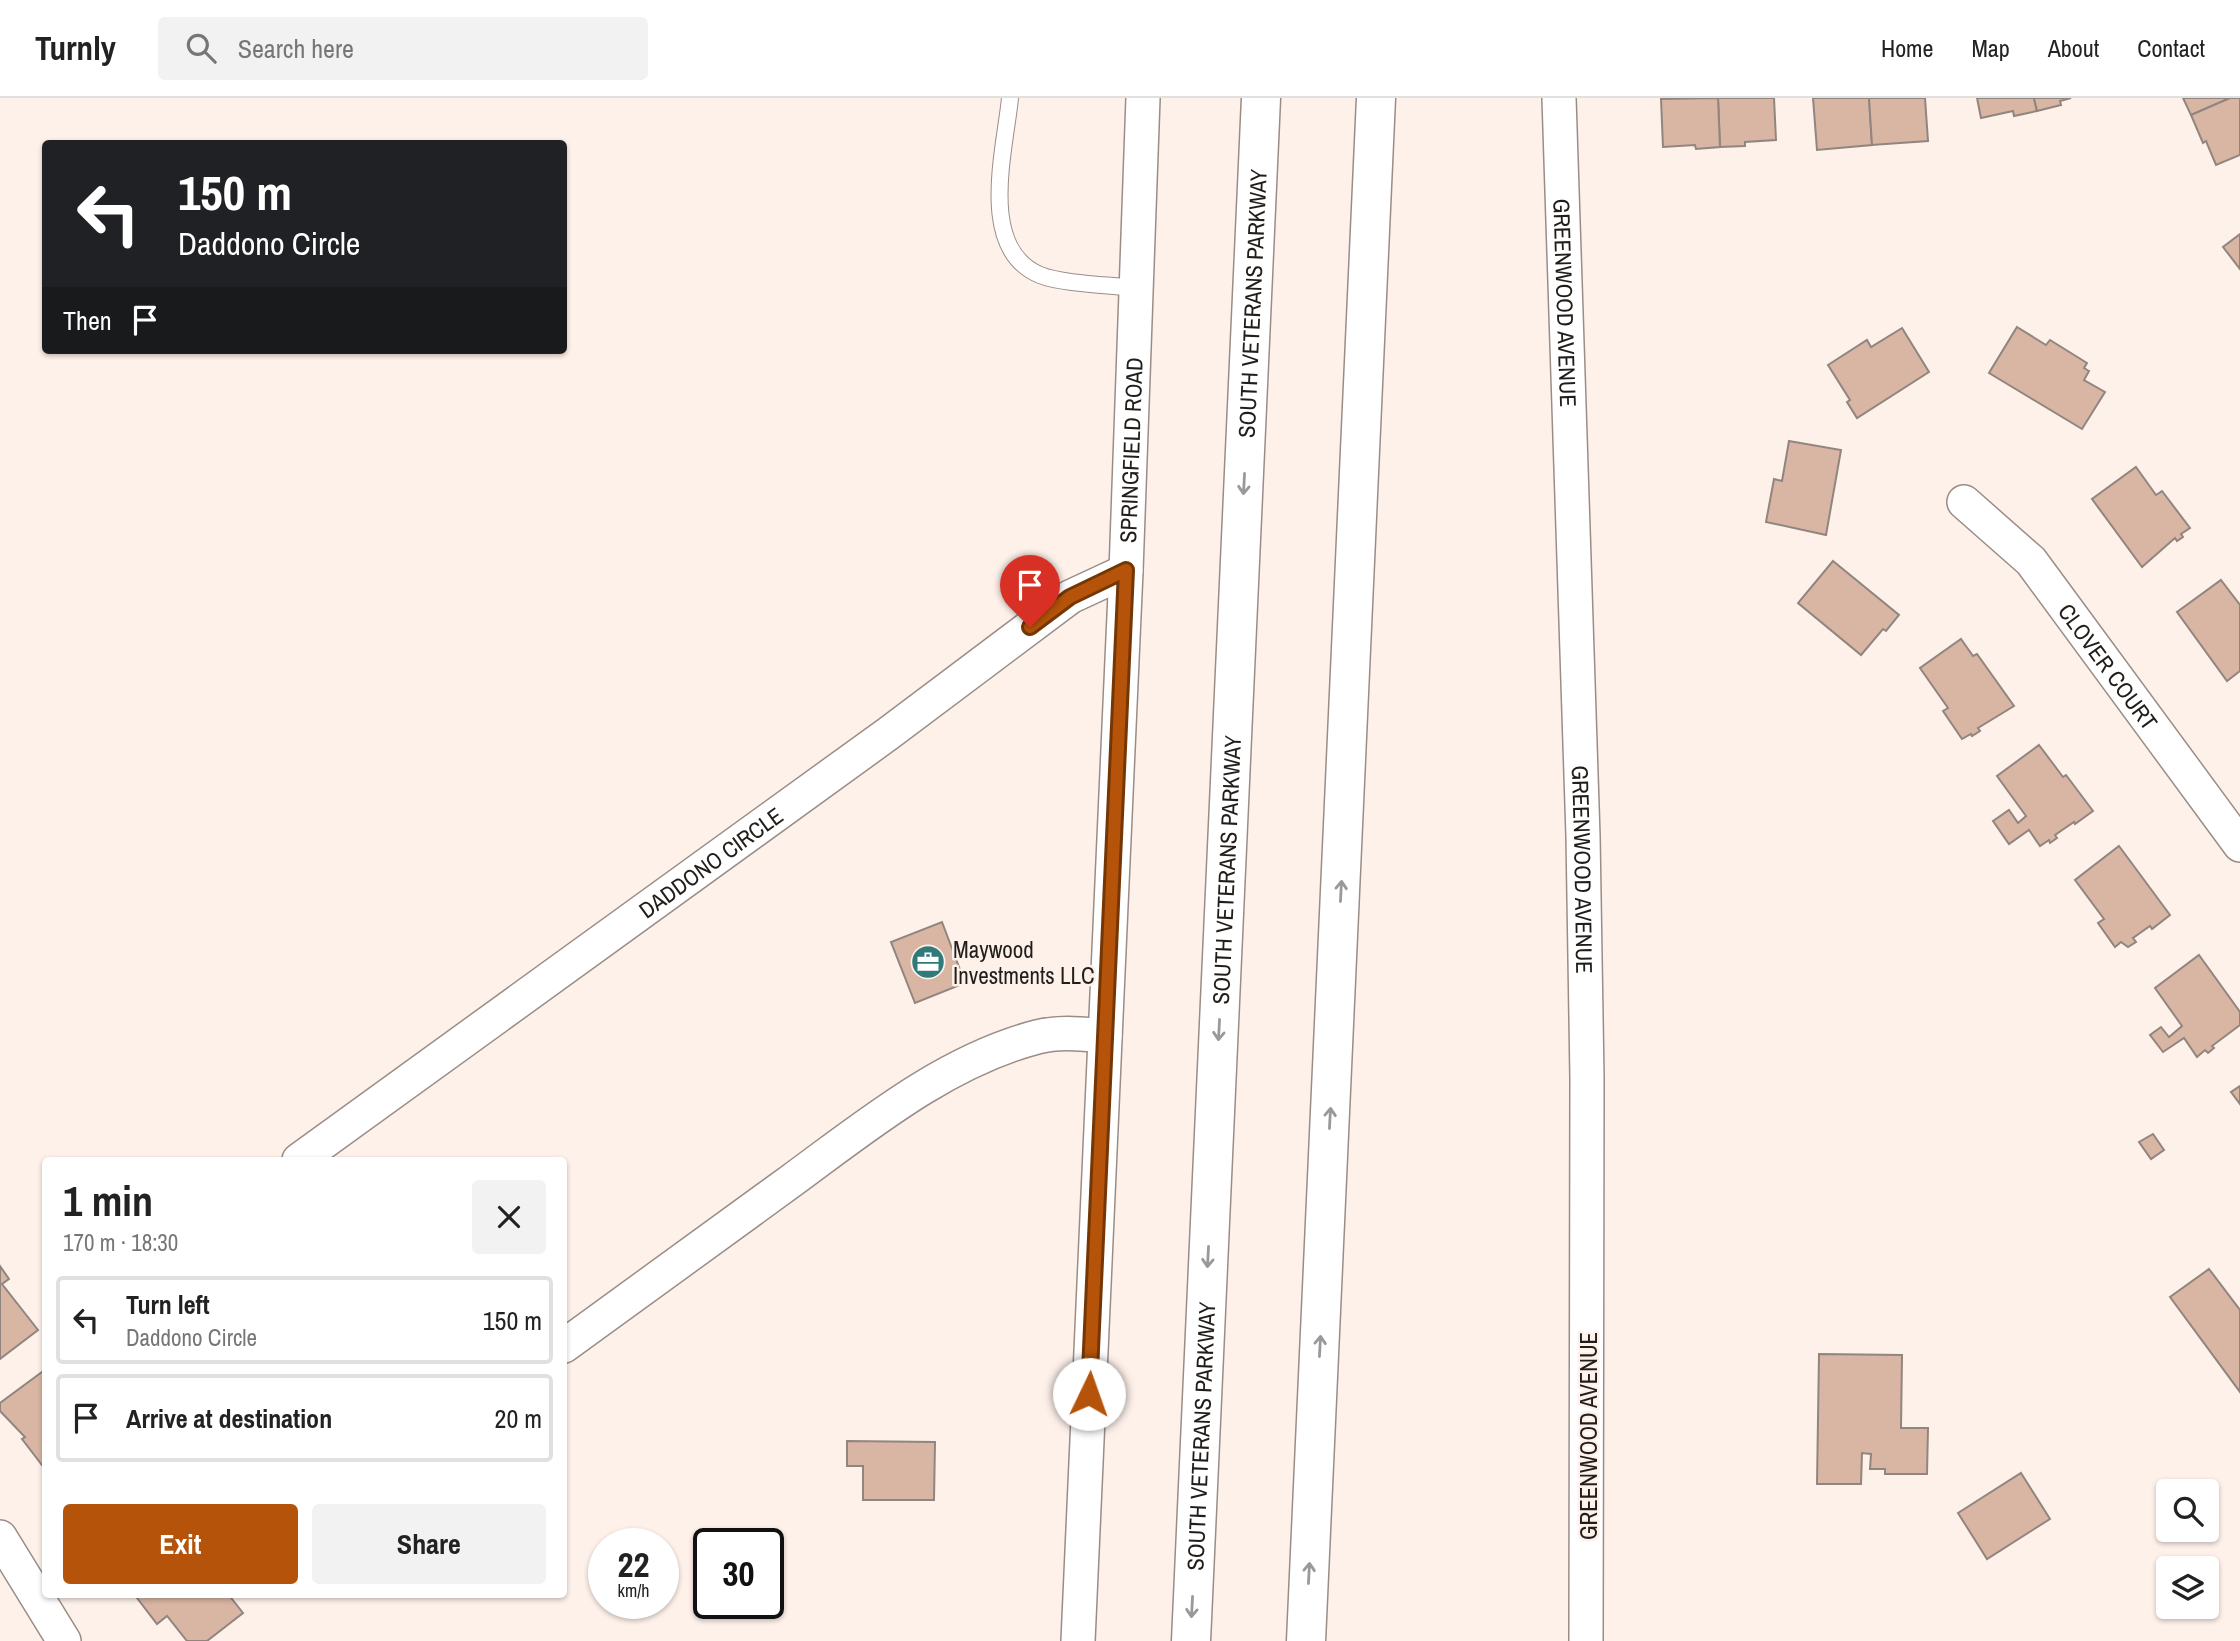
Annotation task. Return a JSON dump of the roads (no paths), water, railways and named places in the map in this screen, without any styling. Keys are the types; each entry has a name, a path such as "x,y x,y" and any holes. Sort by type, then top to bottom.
{"highway":[{"name":"SOUTH VETERANS PARKWAY","path":"1191,1641 1261,98"},
{"path":"1306,1641 1376,98"}],"street":[{"name":"SPRINGFIELD ROAD","path":"1078,1641 1126,570 1143,98"},
{"name":"GREENWOOD AVENUE","path":"1559,98 1583,836 1587,1077 1586,1641"},
{"name":"CLOVER COURT","path":"1964,502 2031,561 2240,845"},
{"name":"DADDONO CIRCLE","path":"303,1157 889,733 1070,597 1126,570"},
{"path":"567,1344 884,1113 949,1073 997,1050 1038,1037 1070,1032 1105,1036"},
{"path":"0,1537 64,1641"}],"lane":[{"path":"1010,98 999,198 1003,233 1016,258 1041,275 1136,288"}],"place":[{"name":"Maywood Investments LLC","path":"928,962"}]}
